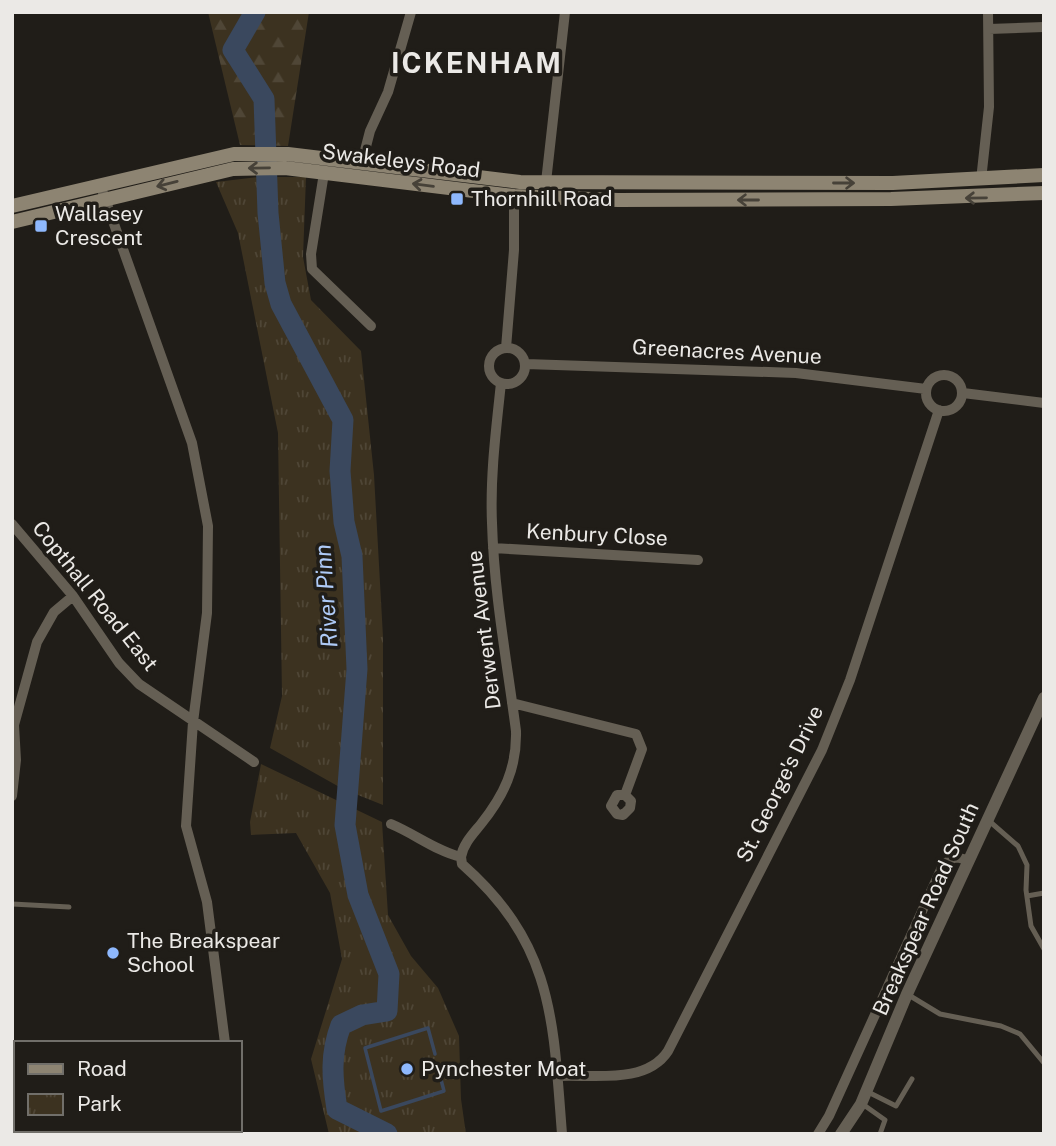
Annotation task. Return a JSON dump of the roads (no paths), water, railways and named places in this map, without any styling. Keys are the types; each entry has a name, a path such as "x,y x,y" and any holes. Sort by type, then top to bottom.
{"main road":[{"name":"Swakeleys Road","path":"12,206 215,156 246,154 286,161 324,173 514,196 668,200 985,198 1044,193"},
{"name":"Swakeleys Road","path":"12,222 233,169 286,161 368,163 512,181 546,182 893,183 1044,175"},
{"path":"368,163 373,180"},
{"path":"668,200 670,183"}],"street":[{"path":"368,163 370,131 388,92 411,12"},
{"path":"546,182 565,12"},
{"path":"981,180 989,107 988,12"},
{"path":"989,29 1044,27"},
{"path":"324,173 312,269 371,326"},
{"path":"101,184 192,443 208,526 207,613 193,722 186,826 207,902 225,1041"},
{"name":"Derwent Avenue","path":"461,857 465,845 502,795 511,774 516,742 493,548 493,457 501,383 492,375 489,363 496,352 506,348 514,250 514,196"},
{"path":"501,383 519,380 526,364 518,351 506,348"},
{"name":"Greenacres Avenue","path":"526,364 796,373 926,390 931,380 946,375 959,383 962,393 1044,402"},
{"path":"926,390 930,404 939,410 948,411 957,406 962,393"},
{"name":"St. George's Drive","path":"558,1076 640,1072 654,1066 668,1051 822,750 850,680 939,410"},
{"name":"Copthall Road East","path":"12,524 73,596 119,663 139,684 254,762"},
{"name":"Kenbury Close","path":"493,548 698,560"},
{"path":"12,796 16,760 16,707 37,642 54,612 73,596"},
{"name":"Breakspear Road South","path":"844,1129 864,1097 907,994 1044,698"},
{"path":"512,702 636,734 642,749 625,795"},
{"path":"391,824 418,835 446,853 461,857 462,864 503,903 538,965 551,1009 562,1134"},
{"path":"818,1134 830,1116 943,865 955,857 968,860"},
{"path":"830,1116 844,1129"}],"lane":[{"path":"987,819 1017,846 1027,865 1031,926 1044,949"},
{"path":"1027,895 1044,893"},
{"path":"12,904 69,907"},
{"path":"907,994 940,1014 1001,1026 1020,1034 1044,1063"},
{"path":"864,1097 896,1107 912,1079"},
{"path":"864,1097 886,1120 880,1134"}],"waterway":[{"name":"River Pinn","path":"255,12 233,50 264,99 268,213 275,283 281,304 343,420 340,471 344,522 352,556 357,669 345,825 358,895 389,974 387,1011 362,1015 341,1025 334,1056 334,1087 337,1109 387,1134"},
{"path":"435,1054 428,1028 365,1048 381,1111 444,1091 438,1068"}],"place":[{"name":"Thornhill Road","path":"457,199"},
{"name":"Wallasey Crescent","path":"41,226"},
{"name":"The Breakspear School","path":"113,953"},
{"name":"Pynchester Moat","path":"407,1069"}],"district":[{"name":"ICKENHAM","path":"477,63"}]}
